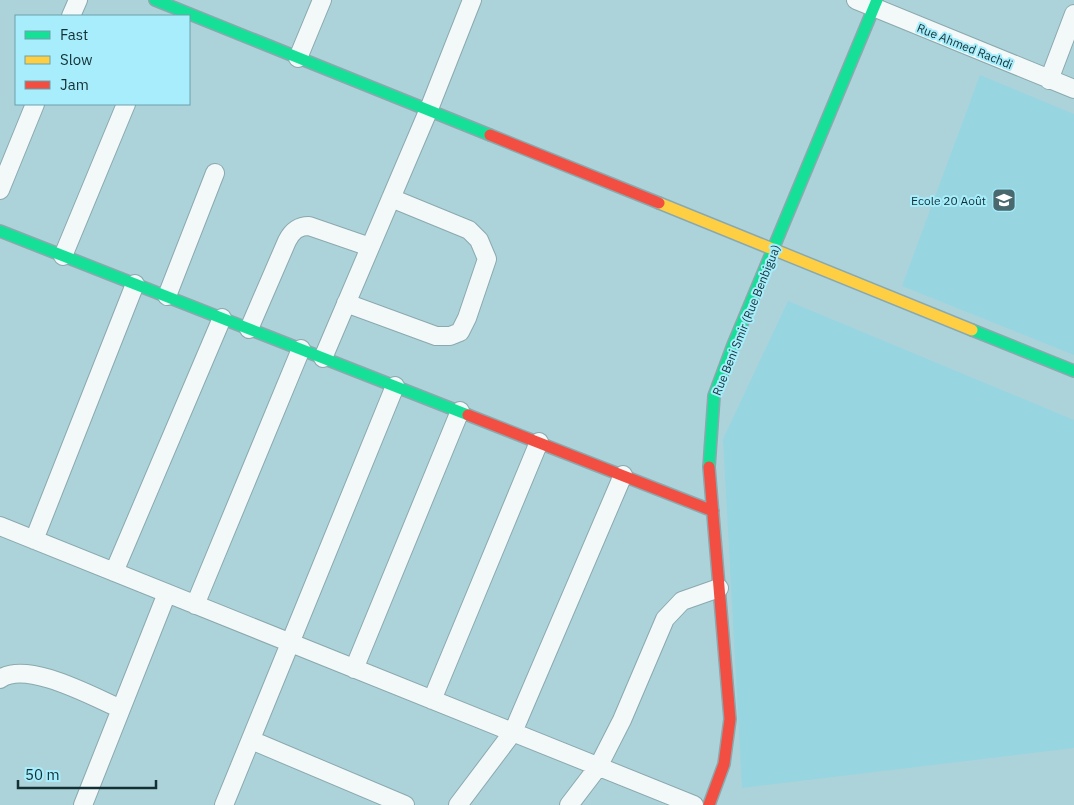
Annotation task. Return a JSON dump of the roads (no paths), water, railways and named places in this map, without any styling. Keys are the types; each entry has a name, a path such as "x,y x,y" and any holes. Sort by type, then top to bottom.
{"street":[{"path":"71,15 78,0"},
{"path":"298,58 322,0"},
{"path":"323,358 429,109 472,0"},
{"name":"Rue Ahmed Rachdi","path":"856,0 876,4 1049,80 1074,89"},
{"name":"Rue Beni Smir (Rue Benbigua)","path":"709,805 719,786 727,758 730,719 709,462 714,396 876,4"},
{"path":"161,7 182,15"},
{"path":"1049,80 1074,14"},
{"path":"190,18 429,109 1074,371"},
{"path":"0,190 7,152 34,105"},
{"path":"64,256 126,105"},
{"path":"167,296 215,173"},
{"path":"346,303 436,336 450,336 460,332 468,318 487,259 479,240 468,230 391,198"},
{"path":"249,328 287,241 294,230 309,226 370,247"},
{"path":"0,230 714,511"},
{"path":"34,540 135,284"},
{"path":"114,572 222,318"},
{"path":"195,605 301,349"},
{"path":"224,805 395,386"},
{"path":"354,669 460,411"},
{"path":"432,700 538,442"},
{"path":"458,805 513,732 623,475"},
{"path":"0,526 694,805"},
{"path":"569,805 598,766 622,720 664,619 682,602 719,588"},
{"path":"83,805 167,593"},
{"path":"0,679 11,673 34,674 121,709"},
{"path":"251,740 405,805"}],"place":[{"name":"Ecole 20 Août","path":"1004,200"}]}
